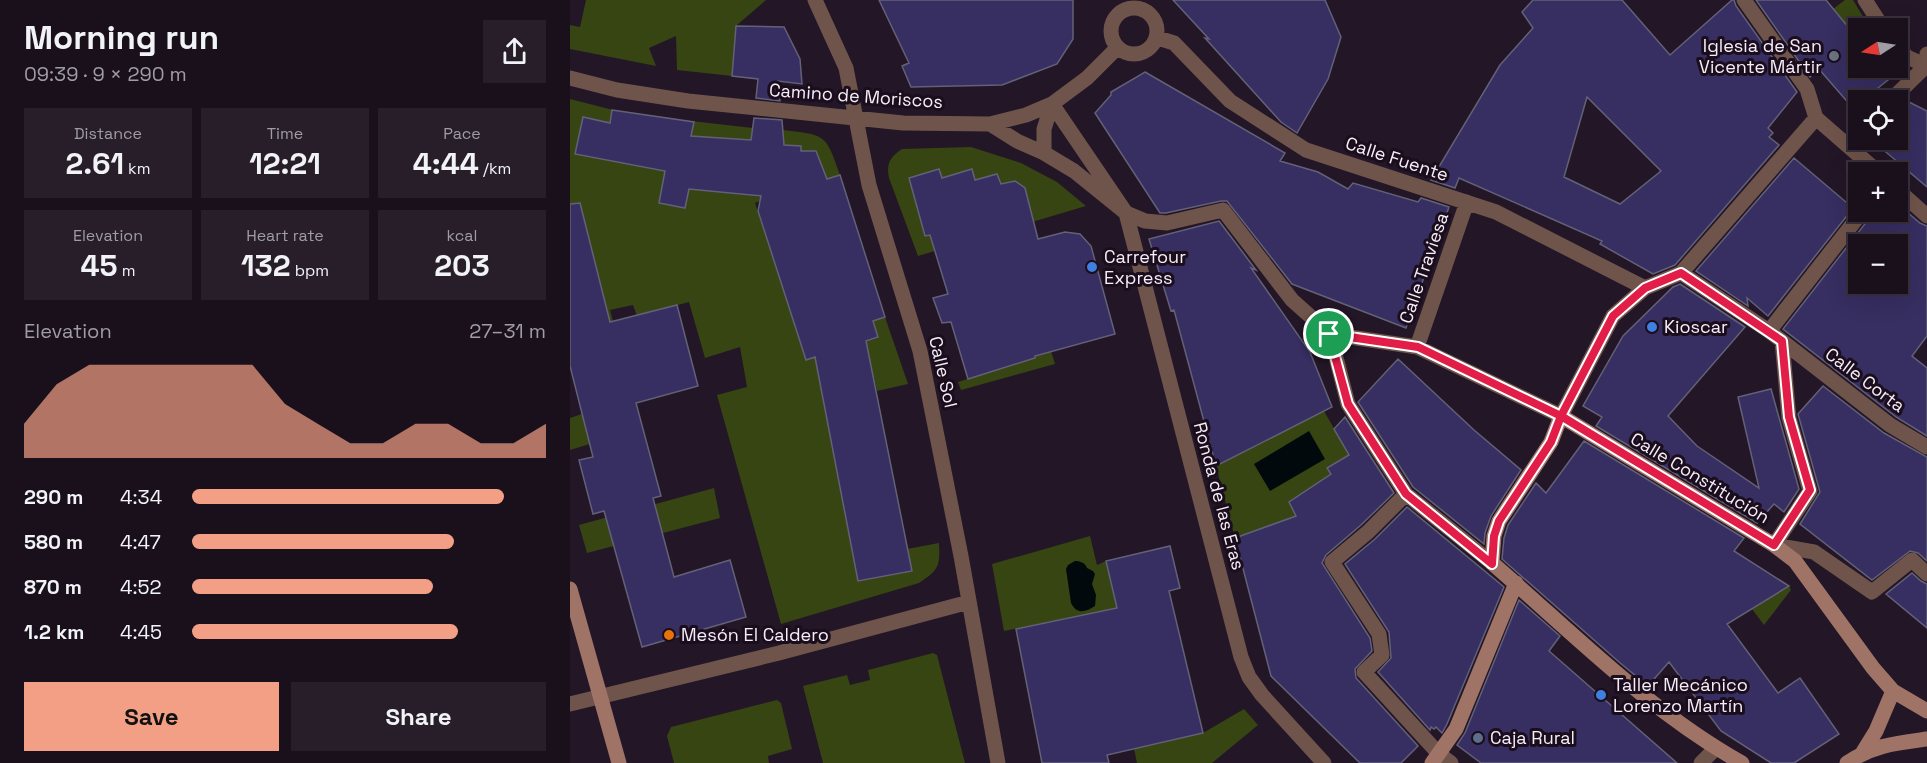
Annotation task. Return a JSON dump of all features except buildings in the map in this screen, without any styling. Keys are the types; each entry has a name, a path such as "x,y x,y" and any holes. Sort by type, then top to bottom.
{"street":[{"name":"Calle Sol","path":"815,0 846,68 869,184 920,351 941,452 998,763"},
{"path":"1744,0 1808,89 1816,118 1867,162"},
{"path":"1865,0 1877,18"},
{"path":"1123,4 1143,9 1156,21 1158,38 1151,48 1141,54 1128,54 1117,48 1112,38 1111,26 1123,4"},
{"name":"Calle Fuente","path":"1158,38 1174,43 1230,101 1306,150 1496,212 1645,288"},
{"name":"Camino de Moriscos","path":"570,78 617,90 688,101 903,123 990,124 1026,115 1052,104 1087,78 1117,48"},
{"path":"1900,90 1927,62 1908,57"},
{"path":"1044,153 1044,129 1052,104"},
{"name":"Ronda de las Eras","path":"1052,104 1126,213 1241,657 1249,677 1262,695 1324,763"},
{"path":"1492,564 1494,536 1499,521 1551,442 1561,416 1613,316 1645,288 1681,273 1816,118"},
{"path":"990,124 1074,171 1126,213 1145,221 1167,223 1223,210 1292,300 1329,334 1348,404 1406,494 1516,583 1641,694 1716,748 1742,763"},
{"path":"1908,199 1927,216"},
{"name":"Calle Traviesa","path":"1418,347 1467,202"},
{"path":"1769,331 1854,222"},
{"name":"Calle Corta","path":"1681,273 1769,331 1890,425 1927,447"},
{"name":"Calle Constitución","path":"1329,334 1418,347 1561,416 1774,545 1795,561 1873,668 1893,691 1927,711"},
{"path":"1782,341 1789,417 1810,490 1774,545 1814,552 1872,592 1912,560 1927,574"},
{"path":"1406,494 1368,532 1332,562 1379,634 1382,655 1364,672 1440,760 1456,729 1516,583"},
{"path":"570,589 619,763"},
{"path":"570,704 779,653 969,602"},
{"path":"1863,752 1876,731 1893,691"},
{"path":"1847,763 1863,752 1896,743 1927,739"},
{"path":"1701,763 1716,748"}],"green space":[{"path":"586,0 766,0 736,26 732,76 677,70 676,36 649,48 656,66 570,49 570,25 580,27"},
{"path":"1845,0 1853,0 1864,18 1848,18 1848,27 1833,9"},
{"path":"570,99 629,114 753,128 751,141 726,139 718,192 761,197 760,201 755,203 806,360 878,338 873,321 885,317 908,384 877,391 874,377 821,387 907,549 939,543 937,567 926,578 919,583 781,624 717,395 747,387 740,347 705,358 689,302 637,316 633,305 610,310 618,341 570,321"},
{"path":"783,130 808,133 822,139 831,151 840,175 827,179 816,151 801,151 800,146 784,145"},
{"path":"971,147 1021,163 1057,182 1086,206 918,256 889,178 890,161 902,149"},
{"path":"1034,296 1055,364 961,390 958,382 1035,358 1018,301"},
{"path":"1324,411 1349,455 1328,467 1331,474 1290,502 1296,516 1235,538 1216,466"},
{"path":"582,414 642,428 570,450 570,418"},
{"path":"714,488 720,518 587,553 579,525"},
{"path":"1090,536 1097,565 1106,561 1118,614 1074,617 1004,631 992,564"},
{"path":"1789,586 1791,590 1764,625 1752,609"},
{"path":"933,653 937,655 965,763 823,763 803,686 847,675 850,685 870,680 868,670"},
{"path":"1136,695 1148,746 1203,733 1244,709 1258,725 1212,763 1137,763 1123,697"},
{"path":"777,700 781,703 792,749 768,756 769,763 674,763 667,736 671,727"}],"shaded area":[{"path":"1309,431 1325,459 1270,491 1254,464"},
{"path":"1075,561 1079,561 1095,574 1092,584 1096,595 1095,606 1085,611 1079,611 1071,603 1066,569"}],"place":[{"name":"Iglesia de San Vicente Mártir","path":"1834,56"},
{"name":"Carrefour Express","path":"1092,267"},
{"name":"Kioscar","path":"1652,327"},
{"name":"Mesón El Caldero","path":"669,635"},
{"name":"Taller Mecánico Lorenzo Martín","path":"1601,695"},
{"name":"Caja Rural","path":"1478,738"}],"route":[{"path":"1329,334 1348,404 1406,494 1492,564 1494,536 1499,521 1551,442 1561,416 1613,316 1645,288 1681,273 1782,341 1789,417 1810,490 1774,545 1561,416 1418,347 1329,334"}]}
